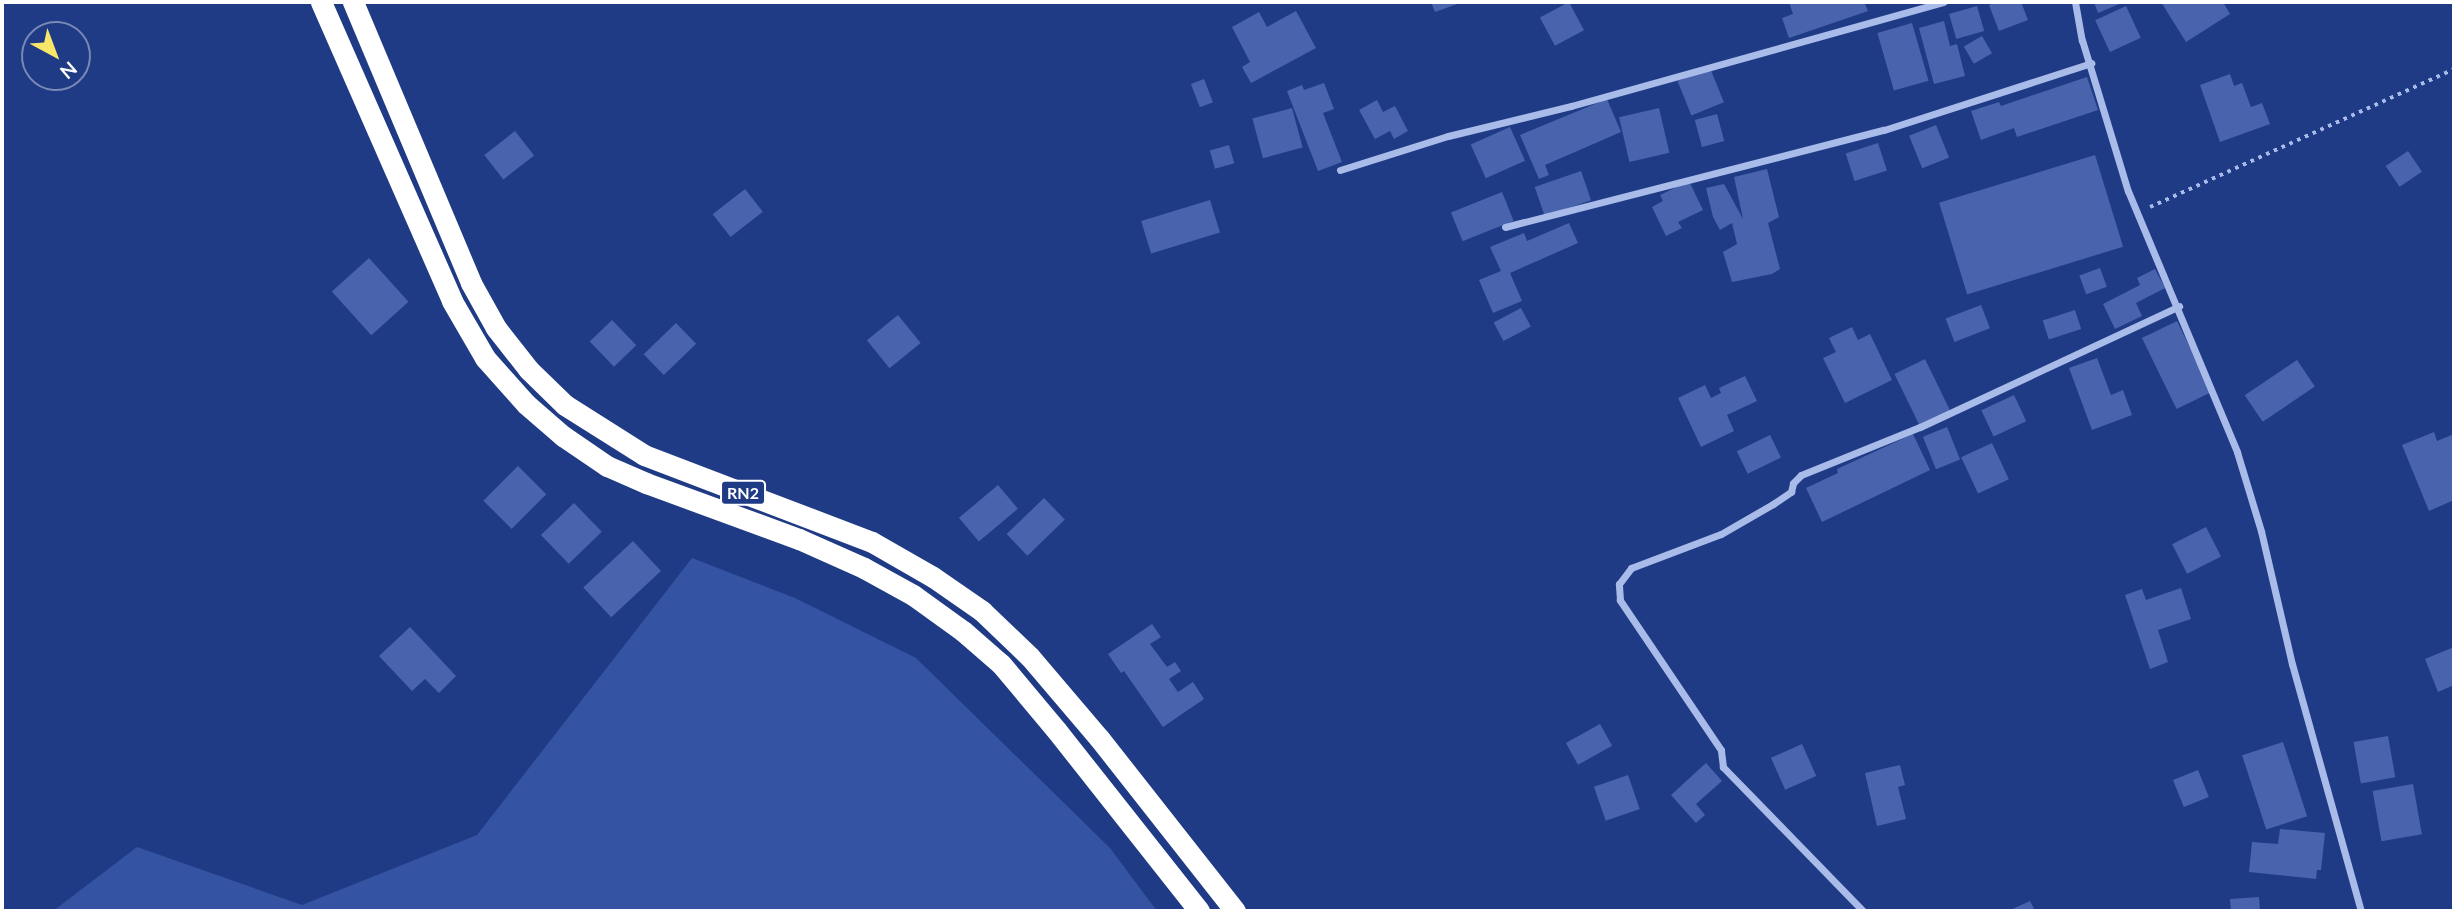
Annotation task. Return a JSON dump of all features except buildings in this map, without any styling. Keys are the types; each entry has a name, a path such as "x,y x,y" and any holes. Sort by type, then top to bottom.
{"highway":[{"name":"RN2","path":"321,2 452,301 485,358 526,404 563,436 607,466 658,488 799,539 864,568 913,595 963,631 1001,664 1199,911"},
{"name":"RN2","path":"353,2 471,283 496,328 529,370 565,405 644,455 872,542 933,577 982,611 1030,657 1099,738 1234,911"}],"street":[{"path":"1340,170 1448,135 1571,106 1944,2"},
{"path":"2075,2 2082,40 2091,63 2110,136 2137,212 2179,306 2237,452 2261,531 2295,677 2361,911"},
{"path":"1505,227 1884,130 2091,63"},
{"path":"1863,911 1723,767 1721,750 1620,600 1619,584 1631,568 1721,534 1773,504 1791,492 1793,483 1801,475 1920,427 2179,306"}],"path":[{"path":"2137,212 2454,69"}],"shaded area":[{"path":"692,558 795,598 916,658 1110,848 1157,911 53,911 137,847 302,905 477,835"}]}
